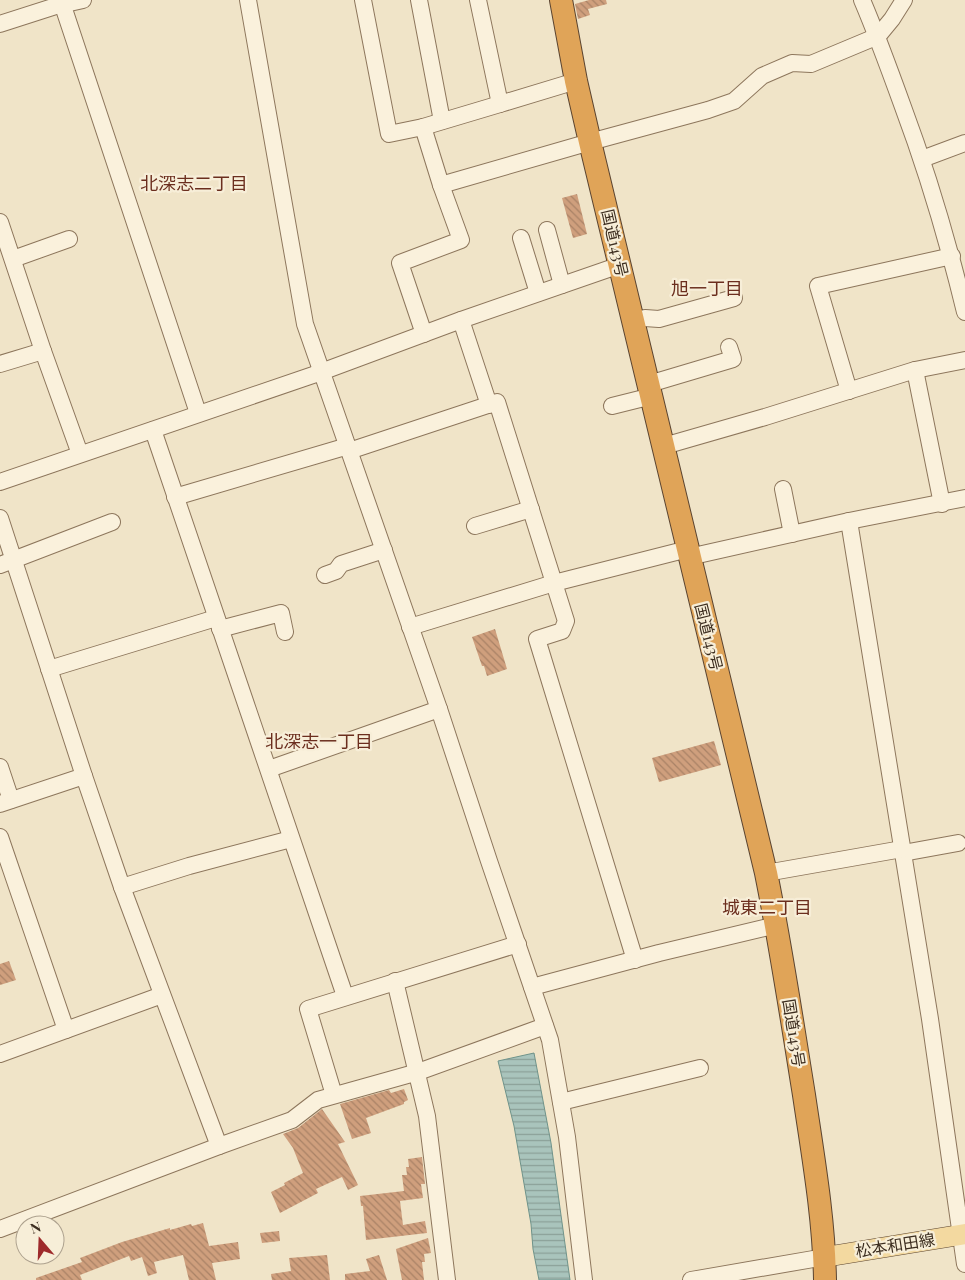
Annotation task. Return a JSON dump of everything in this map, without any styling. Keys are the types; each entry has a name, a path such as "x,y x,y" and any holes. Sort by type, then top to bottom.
{"highway":[{"name":"国道143号","path":"561,0 576,81 590,142 766,873 777,926 814,1159 825,1256 825,1280"}],"main road":[{"name":"松本和田線","path":"825,1256 963,1235"}],"street":[{"path":"0,24 62,3 83,0"},
{"path":"248,0 305,324 439,709 488,861 550,1040 561,1102 584,1280"},
{"path":"363,0 389,134 423,127 576,81"},
{"path":"419,0 442,121"},
{"path":"478,0 500,104"},
{"path":"862,0 878,36 922,159 952,256 965,312"},
{"path":"441,186 734,101 762,76 792,64 811,64 878,36 904,0"},
{"path":"62,3 198,414"},
{"path":"423,127 441,186 461,240 400,263 424,334"},
{"path":"922,159 965,143"},
{"path":"0,222 80,454"},
{"path":"547,230 562,285"},
{"path":"522,238 538,293"},
{"path":"13,259 69,239"},
{"path":"849,391 818,286 952,256"},
{"path":"0,482 321,372 461,320 620,265"},
{"path":"633,321 645,318 659,319 727,305"},
{"path":"461,320 489,405"},
{"path":"0,364 43,351"},
{"path":"612,406 734,355"},
{"path":"664,446 765,417 915,370 965,360"},
{"path":"915,370 942,504"},
{"path":"176,497 348,448 498,402 566,621 562,631 537,639 634,960"},
{"path":"153,430 345,996"},
{"path":"783,490 792,534"},
{"path":"410,627 554,583 688,553 792,534 965,498"},
{"path":"476,526 531,509"},
{"path":"0,518 7,562 49,668 122,887 219,1146"},
{"path":"849,521 931,1028 963,1235 965,1264"},
{"path":"7,562 112,522"},
{"path":"325,576 336,571 341,564 384,550"},
{"path":"49,668 218,624 281,613 285,632"},
{"path":"269,769 439,709"},
{"path":"0,767 6,802 84,776"},
{"path":"0,837 66,1030"},
{"path":"122,887 190,866 291,839"},
{"path":"766,873 958,843"},
{"path":"532,987 634,960 777,926"},
{"path":"334,1095 308,1009 518,944"},
{"path":"395,981 427,1116 447,1280"},
{"path":"0,1054 162,995"},
{"path":"0,1229 292,1120 318,1100 418,1072 545,1026"},
{"path":"561,1102 700,1068"},
{"path":"691,1280 727,1277 825,1256"}],"water":[{"path":"534,1053 551,1143 570,1280 539,1280 514,1126 498,1061"}],"building":[{"path":"589,0 606,0 607,4 588,9 590,15 578,19 575,4"},
{"path":"577,194 587,234 573,238 562,198"},
{"path":"495,629 507,669 487,676 472,637"},
{"path":"714,741 721,765 659,782 652,758"},
{"path":"9,961 16,980 0,985 0,964"},
{"path":"404,1089 408,1100 404,1104 366,1118 371,1133 352,1139 340,1104 389,1090 391,1093"},
{"path":"322,1109 345,1142 338,1144 358,1185 348,1190 342,1177 316,1189 318,1193 280,1213 271,1192 303,1173 293,1148 283,1134 298,1128"},
{"path":"422,1157 425,1184 421,1184 423,1198 400,1201 403,1225 425,1221 427,1233 366,1240 363,1206 361,1206 360,1196 404,1191 402,1175 407,1175 408,1159"},
{"path":"203,1223 209,1246 238,1242 240,1259 212,1263 216,1280 189,1280 183,1255 154,1262 157,1273 148,1276 142,1257 131,1261 129,1256 80,1275 82,1280 36,1280 36,1278 82,1262 80,1258 122,1242 170,1228 170,1230 191,1224 192,1226"},
{"path":"279,1231 280,1241 262,1243 260,1233"},
{"path":"428,1238 431,1253 424,1254 425,1262 422,1262 424,1280 402,1280 396,1249"},
{"path":"327,1255 330,1280 272,1280 271,1274 291,1271 289,1258"},
{"path":"379,1255 387,1280 345,1280 345,1274 370,1271 366,1259"}],"district":[{"name":"北深志二丁目","path":"194,184"},
{"name":"旭一丁目","path":"707,289"},
{"name":"北深志一丁目","path":"319,742"},
{"name":"城東二丁目","path":"767,908"}]}
